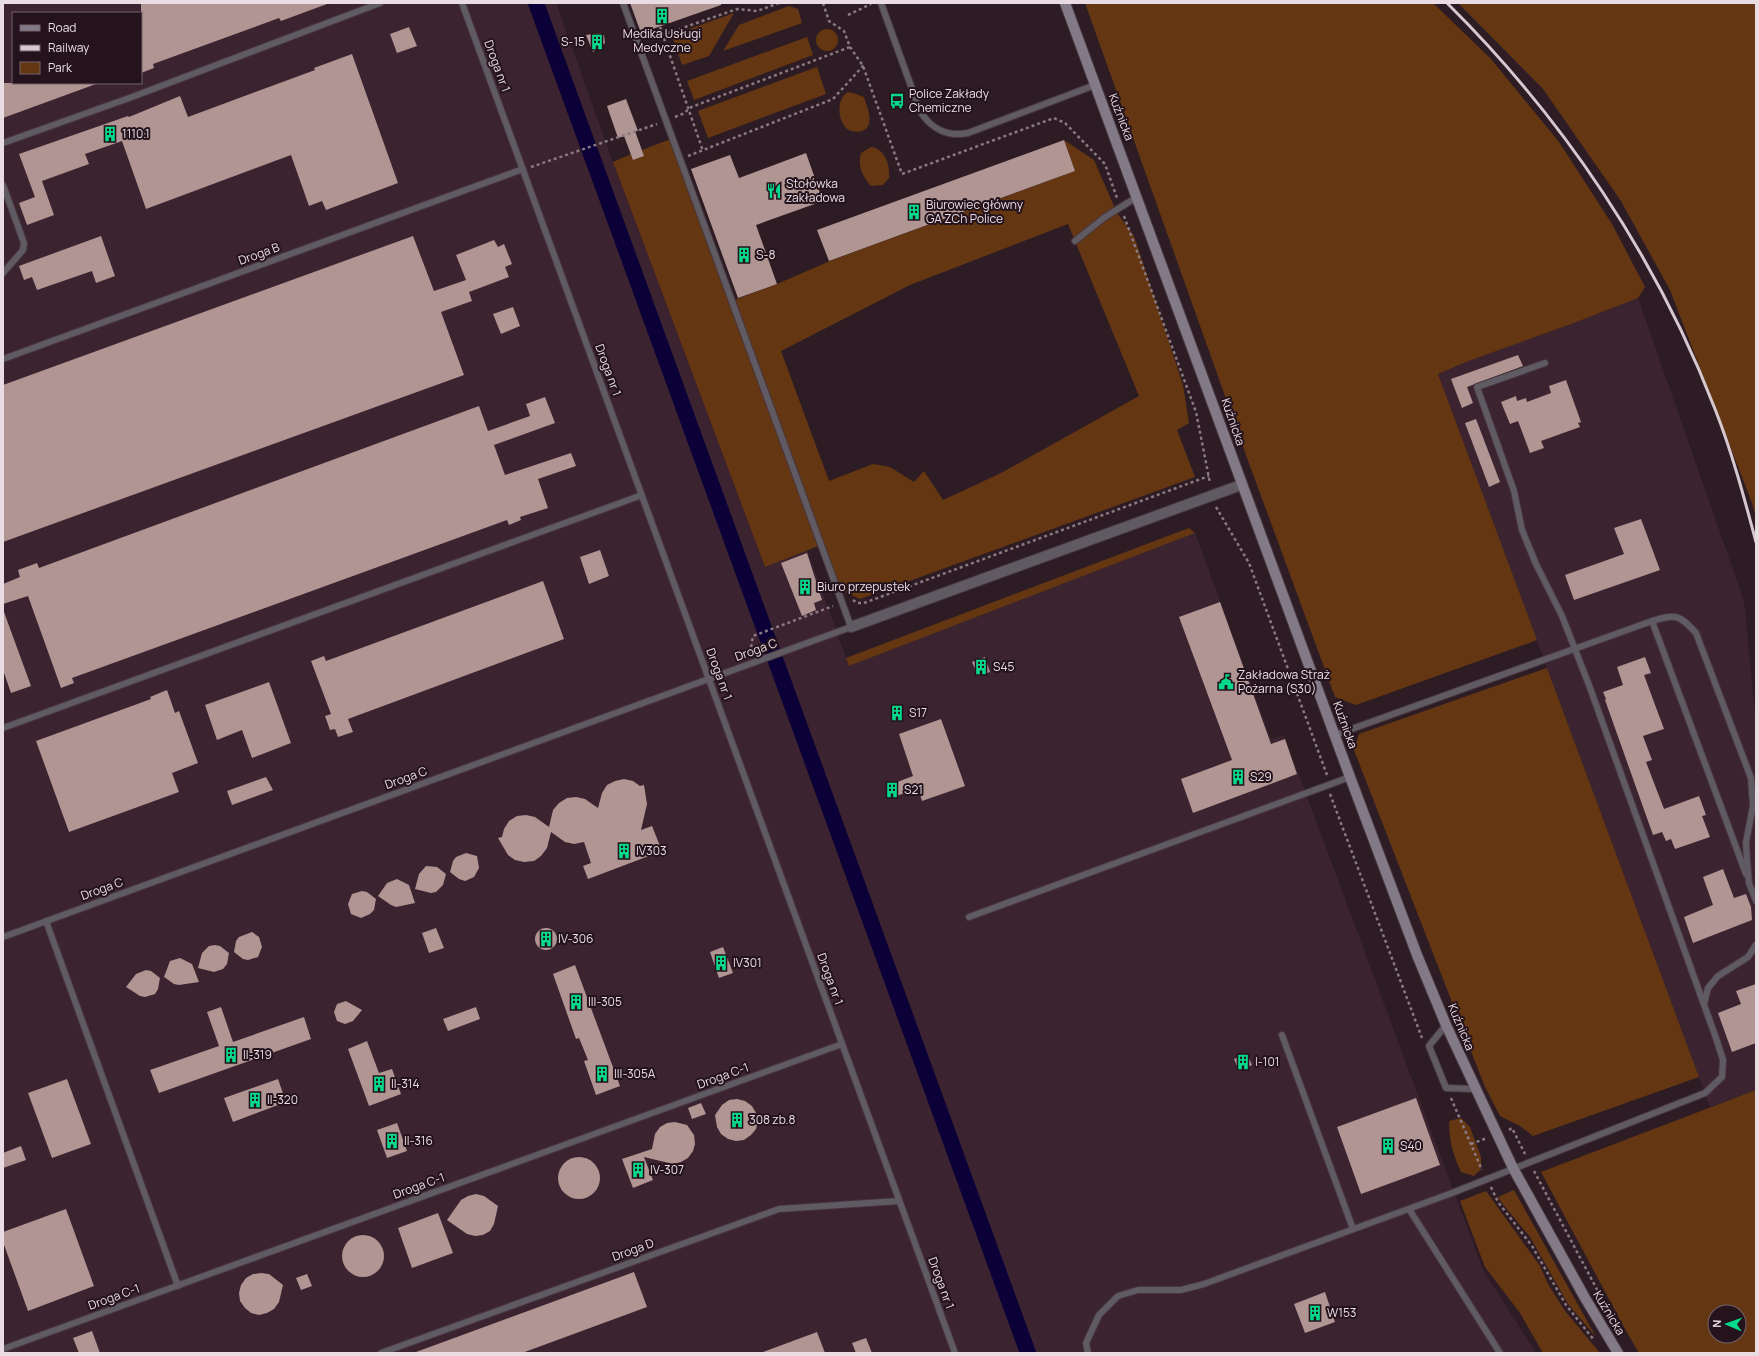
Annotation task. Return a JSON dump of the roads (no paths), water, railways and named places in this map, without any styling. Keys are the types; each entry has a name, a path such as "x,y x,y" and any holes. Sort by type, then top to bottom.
{"street":[{"name":"Kuźnicka","path":"1065,3 1198,361 1241,485 1417,955 1446,1025 1513,1168 1585,1298 1618,1353"},
{"path":"852,627 1241,485"}],"lane":[{"path":"3,143 132,98 380,3"},
{"name":"Droga nr 1","path":"462,3 955,1353"},
{"path":"624,3 852,627"},
{"name":"Kuźnicka","path":"881,3 920,112 928,122 941,131 956,135 968,133 1095,85"},
{"name":"Droga B","path":"3,358 523,169"},
{"path":"3,185 24,243 23,250 3,273"},
{"path":"1075,241 1105,217 1137,197"},
{"path":"1088,1353 1086,1344 1099,1315 1118,1296 1138,1290 1181,1290 1204,1284 1409,1209 1705,1093 1722,1077 1723,1060 1704,1004 1590,685 1562,616 1536,564 1522,530 1514,491 1477,387 1545,364"},
{"path":"3,728 642,495"},
{"path":"1335,734 1652,621 1669,616 1684,619 1696,633 1750,778 1753,806 1746,842 1749,883"},
{"path":"1652,621 1756,902"},
{"name":"Droga C","path":"3,937 852,627"},
{"path":"968,917 1350,776"},
{"path":"46,921 178,1286"},
{"path":"1704,1004 1708,988 1718,976 1748,957 1756,945"},
{"path":"1446,1025 1429,1046 1446,1088 1475,1089"},
{"path":"1282,1035 1353,1229"},
{"name":"Droga C-1","path":"3,1350 842,1044"},
{"name":"Droga D","path":"381,1353 779,1209 899,1201"},
{"path":"1409,1209 1500,1353"}],"waterway":[{"path":"536,3 1028,1353"}],"railway":[{"path":"1447,3 1530,93 1602,192 1635,244 1665,297 1691,352 1715,409 1732,458 1756,542"}],"place":[{"name":"Medika Usługi Medyczne","path":"662,16"},
{"name":"S-15","path":"597,42"},
{"name":"Police Zakłady Chemiczne","path":"897,101"},
{"name":"1110.1","path":"110,134"},
{"name":"Stołówka zakładowa","path":"774,191"},
{"name":"Biurowiec główny GA ZCh Police","path":"914,212"},
{"name":"S-8","path":"744,255"},
{"name":"Biuro przepustek","path":"805,587"},
{"name":"S45","path":"981,667"},
{"name":"Zakładowa Straż Pożarna (S30)","path":"1226,682"},
{"name":"S17","path":"897,713"},
{"name":"S29","path":"1238,777"},
{"name":"S21","path":"892,790"},
{"name":"IV303","path":"624,851"},
{"name":"IV-306","path":"546,939"},
{"name":"IV301","path":"721,963"},
{"name":"III-305","path":"576,1002"},
{"name":"II-319","path":"231,1055"},
{"name":"I-101","path":"1243,1062"},
{"name":"III-305A","path":"602,1074"},
{"name":"II-314","path":"379,1084"},
{"name":"II-320","path":"255,1100"},
{"name":"308 zb.8","path":"737,1120"},
{"name":"II-316","path":"392,1141"},
{"name":"S40","path":"1388,1146"},
{"name":"IV-307","path":"638,1170"},
{"name":"W153","path":"1315,1313"}]}
